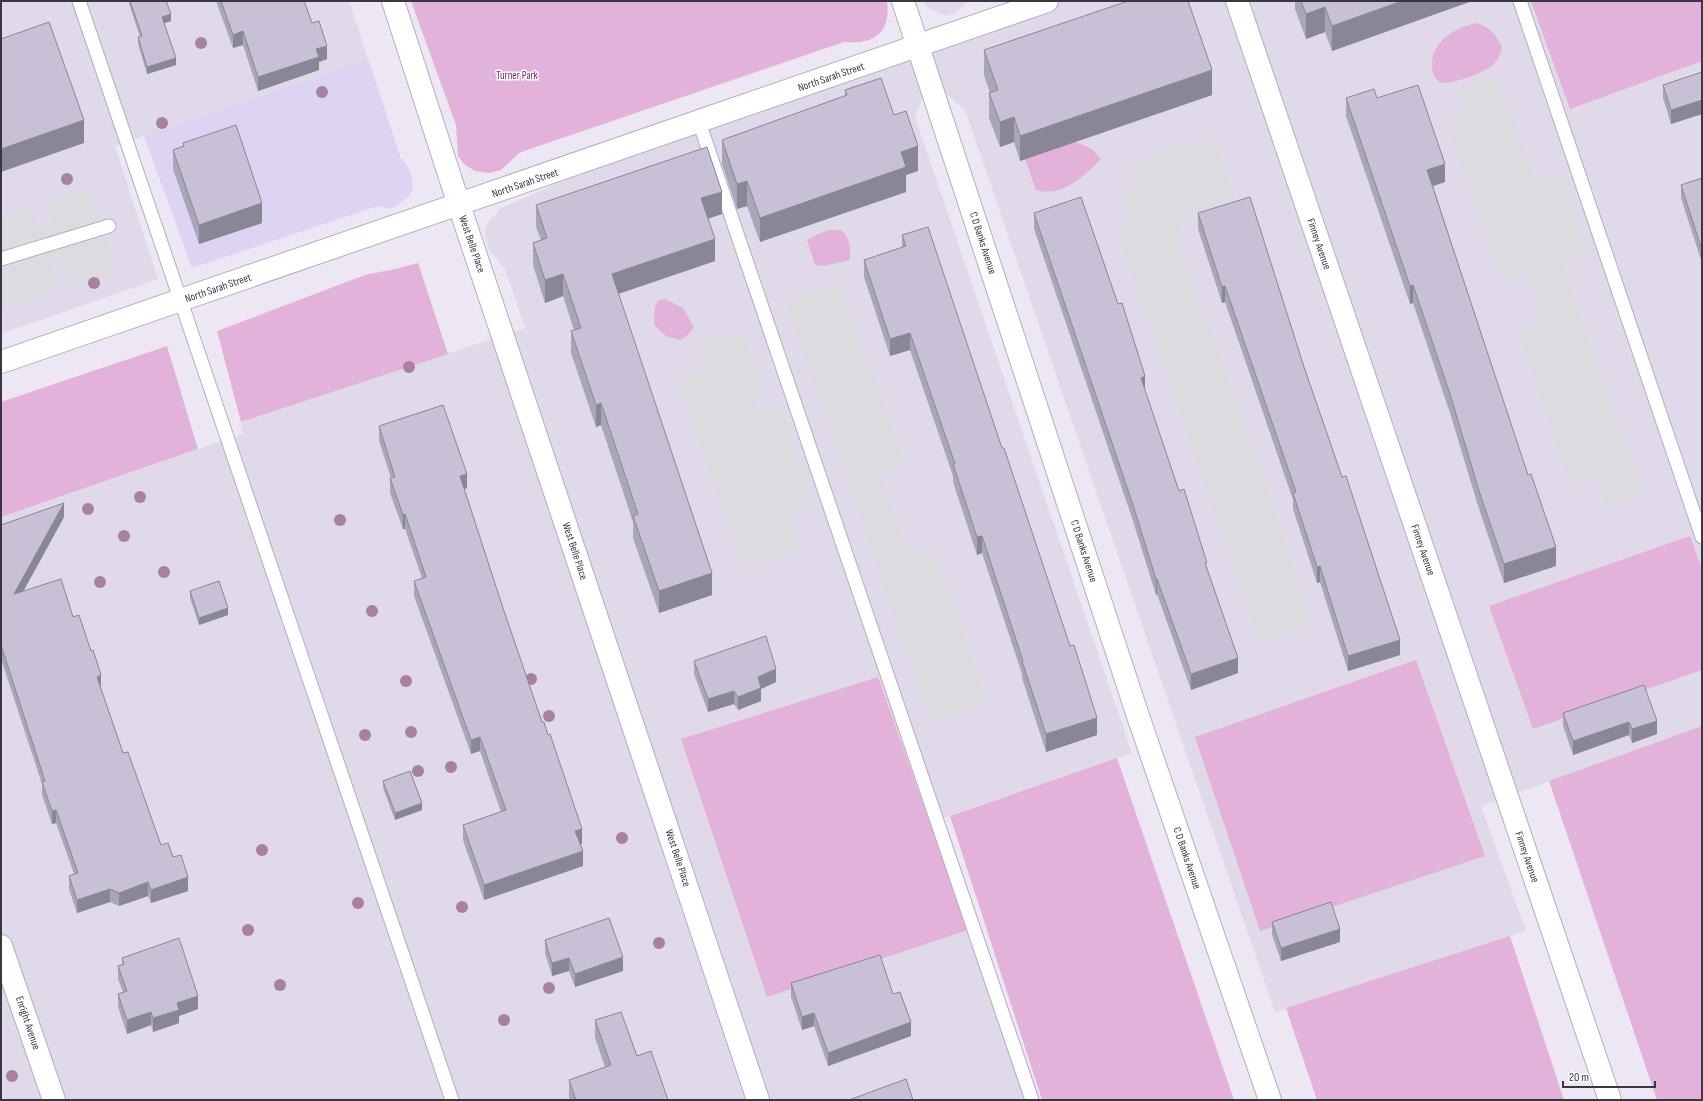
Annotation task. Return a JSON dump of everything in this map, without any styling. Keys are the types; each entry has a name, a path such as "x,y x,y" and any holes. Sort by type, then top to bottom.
{"street":[{"name":"West Belle Place","path":"393,1 459,205 758,1100"},
{"name":"C D Banks Avenue","path":"903,1 1138,716 1270,1100"},
{"name":"North Sarah Street","path":"1,362 1047,1"},
{"name":"Finney Avenue","path":"1237,1 1610,1100"},
{"name":"Enright Avenue","path":"1,946 54,1100"}],"lane":[{"path":"79,1 452,1100"},
{"path":"1520,1 1702,537"},
{"path":"699,122 1032,1100"},
{"path":"1,259 109,226"}],"shaded area":[{"path":"1,1 349,1 368,59 115,146 158,279 1,334"},
{"path":"924,1 969,1 953,14 946,16 926,7"},
{"path":"1047,1 1702,1 1702,726 1481,806 1526,931 1275,1012 965,110 930,80 915,117 1132,753 931,822 1026,1100 1,1100 1,517 243,434 241,422 525,328 505,269 488,248 485,234 487,224 501,208 699,122"},
{"path":"368,59 401,159 409,168 412,178 413,188 409,196 395,207 386,208 378,206 192,268 144,136"},
{"path":"1498,76 1535,182 1562,174 1590,255 1562,264 1641,495 1606,507 1596,477 1571,485 1519,332 1541,325 1543,320 1529,277 1525,273 1501,281 1447,122 1467,115 1458,89"},
{"path":"1213,137 1233,199 1187,214 1181,220 1178,237 1313,625 1260,643 1116,226 1131,221 1124,199 1136,185 1129,163"},
{"path":"91,189 116,273 75,285 68,263 65,260 60,260 53,264 50,268 57,291 1,309 1,217 31,207 38,227 41,231 50,228 54,223 48,203"},
{"path":"841,282 904,464 883,471 880,476 907,554 913,556 933,550 986,703 931,721 786,301"},
{"path":"741,329 762,389 756,397 755,404 758,410 781,404 813,500 797,506 791,511 802,548 744,568 678,381 704,371 695,345"}],"green space":[{"name":"Turner Park","path":"411,1 887,1 888,12 883,29 872,39 844,42 530,149 519,153 501,170 489,173 475,171 464,164 458,156 456,125"},
{"path":"1531,1 1702,1 1702,61 1570,109"},
{"path":"1476,23 1489,29 1498,39 1502,48 1497,61 1490,67 1468,78 1444,83 1438,81 1432,68 1433,57 1436,49 1446,37 1453,32"},
{"path":"1075,142 1092,149 1101,159 1080,178 1064,188 1046,192 1036,190 1025,159"},
{"path":"830,230 841,230 847,237 850,247 850,260 824,266 815,265 807,240"},
{"path":"418,263 448,354 241,422 217,331 365,275"},
{"path":"665,299 683,308 694,327 688,335 680,340 666,336 654,325 655,306 659,300"},
{"path":"167,346 198,449 1,517 1,402"},
{"path":"1690,536 1702,570 1702,670 1533,729 1489,606"},
{"path":"1416,660 1485,856 1260,931 1195,737"},
{"path":"878,677 968,930 767,997 681,739"},
{"path":"1702,726 1702,1100 1657,1100 1549,781"},
{"path":"1117,758 1234,1100 1042,1100 950,816"},
{"path":"1510,936 1564,1100 1317,1100 1286,1008"}],"building":[{"path":"130,1 166,1 171,14 162,17 176,58 147,67 138,37 142,36"},
{"path":"221,1 304,1 312,23 319,21 327,46 316,49 319,57 258,77 243,31 233,35"},
{"path":"1128,1 1188,1 1212,70 1020,136 1014,117 1000,122 989,93 998,90 984,50"},
{"path":"1301,1 1402,1 1332,26 1325,7 1306,14"},
{"path":"49,22 84,120 1,149 1,39"},
{"path":"1702,72 1702,100 1671,110 1663,85"},
{"path":"881,78 894,115 906,111 918,146 901,152 906,167 760,218 747,181 737,184 722,140 847,95 845,90"},
{"path":"1418,85 1445,164 1427,170 1528,475 1531,474 1556,547 1504,564 1479,491 1450,394 1413,285 1410,286 1346,98 1374,89 1377,98"},
{"path":"236,125 262,203 199,225 173,150 184,146 183,143"},
{"path":"707,147 722,192 701,198 715,239 612,274 712,573 659,591 633,516 638,514 601,403 596,405 571,331 581,328 563,274 545,280 533,243 547,238 536,205"},
{"path":"1702,178 1702,250 1681,185"},
{"path":"1081,197 1118,304 1122,303 1145,376 1141,378 1179,491 1184,489 1207,563 1205,563 1238,658 1191,674 1156,579 1133,505 1034,213"},
{"path":"1250,197 1304,367 1342,477 1346,476 1400,640 1348,656 1320,566 1317,567 1293,493 1296,492 1225,286 1222,287 1198,213"},
{"path":"928,227 1070,646 1074,645 1097,718 1046,734 982,536 977,537 953,464 955,464 910,333 890,339 864,260 906,246 902,235"},
{"path":"443,405 467,474 460,476 503,608 542,722 544,722 548,735 550,734 582,829 575,831 583,851 484,885 463,825 506,810 480,737 471,740 414,581 426,577 405,514 403,515 390,478 395,477 379,426"},
{"path":"64,503 14,594 61,579 73,617 79,615 91,651 93,650 101,675 97,677 123,753 128,752 161,845 168,843 173,857 181,855 188,877 151,890 148,882 119,893 110,889 77,900 69,876 78,873 56,810 52,811 42,782 45,781 1,645 1,525"},
{"path":"219,581 228,608 199,618 190,591"},
{"path":"766,636 776,669 758,677 761,688 738,697 734,691 708,699 694,661"},
{"path":"1644,685 1657,721 1632,729 1629,722 1573,741 1563,713"},
{"path":"410,771 422,803 395,813 383,781"},
{"path":"1331,902 1340,929 1281,948 1272,922"},
{"path":"609,918 623,957 575,974 569,958 552,963 545,940"},
{"path":"179,938 198,996 177,1003 179,1010 153,1018 151,1012 127,1020 118,994 127,991 118,966 124,964 122,958"},
{"path":"880,955 893,994 900,992 911,1022 828,1053 814,1013 802,1017 791,983"},
{"path":"621,1012 637,1056 651,1051 668,1100 576,1100 569,1080 611,1065 595,1020"},
{"path":"906,1079 913,1100 849,1100"}]}
